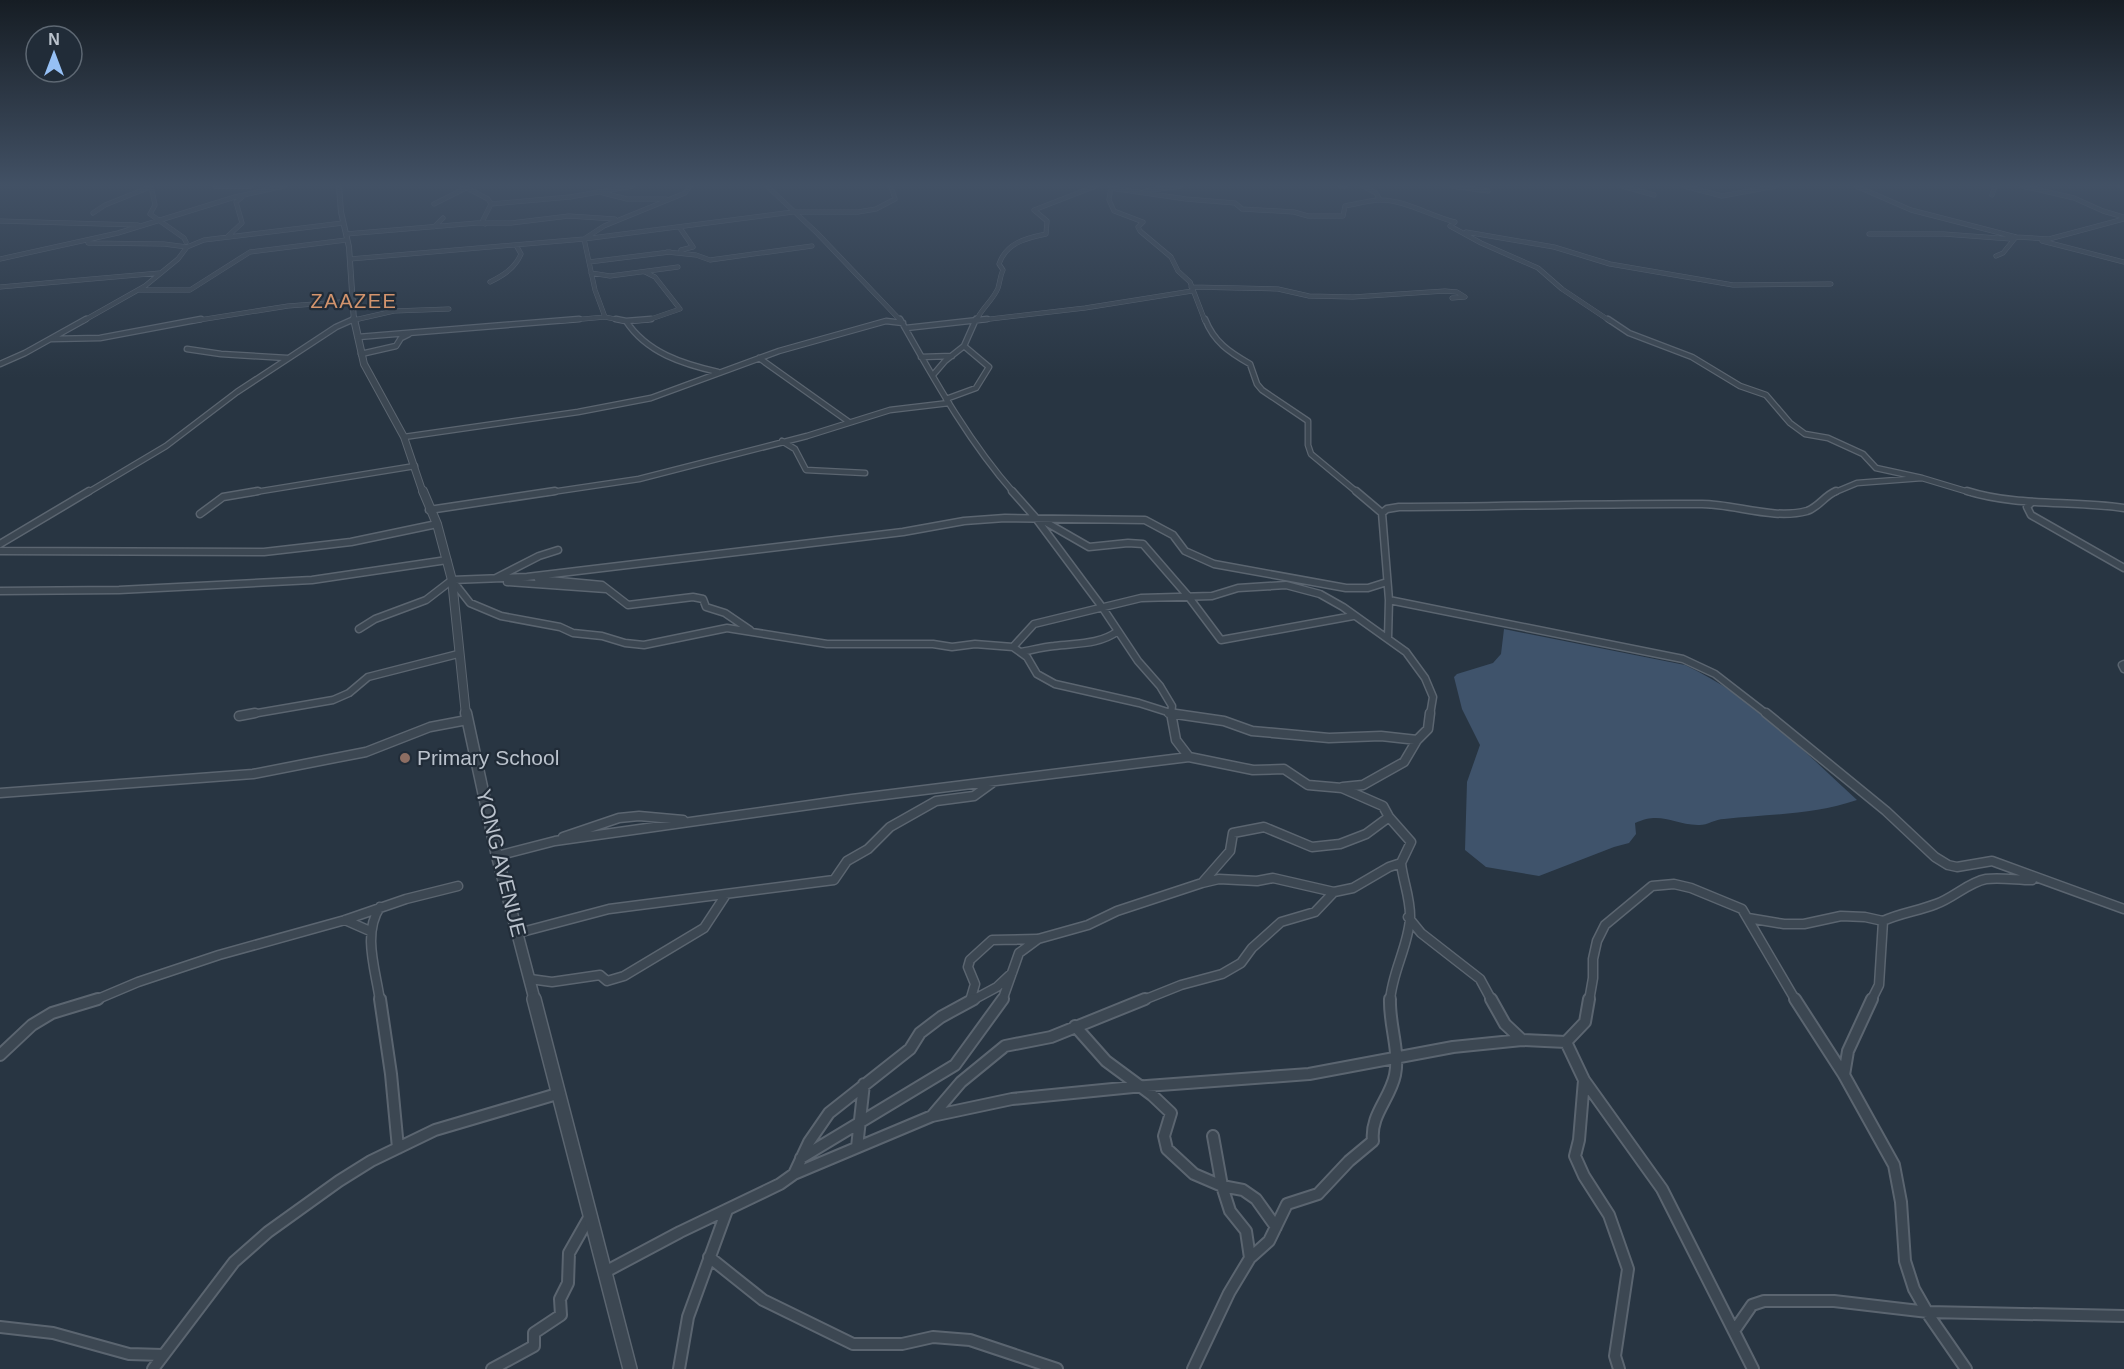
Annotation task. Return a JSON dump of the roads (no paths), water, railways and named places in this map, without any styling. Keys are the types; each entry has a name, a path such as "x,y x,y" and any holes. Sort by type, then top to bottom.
{"street":[{"path":"0,259 43,250"},
{"path":"0,364 51,339 138,290 178,259 183,250"},
{"path":"138,290 192,289 249,252 263,250"},
{"name":"YONG AVENUE","path":"348,250 354,319 361,354 404,437 429,510 437,524 447,560 452,580 458,654 467,720 497,856 630,1369"},
{"path":"350,259 432,250"},
{"path":"410,252 442,250"},
{"path":"490,282 503,275 518,262 521,254 519,250"},
{"path":"586,250 605,317"},
{"path":"589,262 678,250"},
{"path":"667,252 696,255 710,260 784,250"},
{"path":"833,250 904,325 947,401 996,473 1036,518 1102,607 1138,661 1160,686 1172,706 1171,714 1176,740 1189,757"},
{"path":"933,375 945,361 964,346 976,318 998,288 998,280 1003,270 999,264 1000,256 1008,250"},
{"path":"1163,250 1171,257 1191,289 1215,340 1228,352 1250,364 1257,384 1262,390 1308,421 1310,456 1322,462 1382,513 1389,600 1388,638"},
{"path":"1497,250 1538,268 1562,289 1629,333 1692,357 1740,386 1766,395 1790,423 1805,434 1828,438 1863,454 1876,468 1922,478 1986,497 2031,503 2080,506 2098,504 2124,508"},
{"path":"1561,250 1610,264 1733,285 1831,284"},
{"path":"1996,256 2005,250"},
{"path":"2076,250 2124,262"},
{"path":"591,273 610,276 678,267"},
{"path":"358,337 605,317 626,321 648,320 680,309 655,277 645,272"},
{"path":"0,287 160,273"},
{"path":"140,276 154,279"},
{"path":"404,437 532,420 636,401 660,395 759,358 886,321 904,325 1064,311 1191,289 1278,289 1309,296 1353,297 1445,291 1457,292 1465,297 1452,298"},
{"path":"51,339 71,340 118,334 263,307 354,301"},
{"path":"0,544 166,446 284,357 354,319 394,311 449,309"},
{"path":"626,321 632,330 666,357 718,372"},
{"path":"361,354 396,346 401,338 411,333"},
{"path":"429,510 639,479 890,410 947,401 976,388 989,368 964,346"},
{"path":"186,349 221,354 284,357"},
{"path":"921,357 955,355"},
{"path":"759,358 849,422"},
{"path":"782,441 795,449 806,470 866,473"},
{"path":"200,513 223,497 415,466"},
{"path":"1382,513 1387,509 1399,507 1486,508 1512,505 1582,507 1638,502 1718,504 1762,511 1794,512 1816,507 1823,502 1825,496 1836,493 1848,485 1922,478"},
{"path":"2031,503 2027,507 2031,515 2124,568"},
{"path":"359,628 375,619 426,600 452,580 527,578 892,534 964,521 1036,518 1144,520 1173,535 1185,551 1214,564 1339,587 1368,588 1387,582"},
{"path":"1036,518 1046,521 1067,536 1089,547 1128,543 1143,544 1188,596 1221,640 1353,616"},
{"path":"0,551 264,552 351,542 437,524"},
{"path":"491,580 539,556 558,550"},
{"path":"0,591 119,590 312,580 447,560"},
{"path":"527,578 567,583 595,582 619,601 628,605 693,597 703,599 706,607 725,613 754,633"},
{"path":"452,580 470,603 501,616 560,627 573,633 602,636 625,643 644,645 726,628 827,644 951,646 975,644 1013,647 1027,657 1037,674 1055,684 1139,703 1171,714 1224,721 1252,731 1329,738 1382,736 1418,740"},
{"path":"491,580 553,587 606,589"},
{"path":"497,856 555,841 994,781 1189,757 1252,770 1284,769 1308,784 1342,788 1363,785 1404,762 1428,729 1432,697 1425,678 1406,652 1343,607 1320,594 1286,585 1238,588 1212,596 1141,598 1063,619 1034,624 1013,647"},
{"path":"1389,600 1665,654 1700,666 1740,691 1804,742 1878,804 1935,857 1948,865 1958,867 1992,861 2044,882 2124,909"},
{"path":"1022,652 1077,642 1100,641 1118,631"},
{"path":"239,716 333,700 350,693 368,677 458,654"},
{"path":"2124,664 2122,665 2124,669"},
{"path":"0,793 253,774 366,752 430,727 467,720"},
{"path":"518,933 609,909 725,896 834,880 847,861 868,849 890,827 936,801 974,796 994,781"},
{"path":"1193,1369 1229,1293 1250,1258 1269,1241 1287,1203 1318,1194 1349,1161 1373,1141 1370,1130 1395,1075 1396,1057 1390,1014 1391,986 1399,969 1410,908 1401,863 1411,842 1389,817 1383,806 1342,788"},
{"path":"555,841 582,829 619,818 639,816 702,820"},
{"path":"1202,883 1230,851 1233,833 1264,827 1312,848 1340,843 1366,834 1389,817"},
{"path":"970,1000 975,984 969,967 970,960 992,940 1038,939 1088,926 1117,911 1219,879 1257,881 1272,878 1335,892 1353,888 1389,867 1401,863"},
{"path":"1748,918 1784,924 1804,924 1841,916 1865,917 1883,921 1898,914 1934,905 1957,895 1973,883 1987,879 2021,878 2044,882"},
{"path":"1566,1042 1584,1022 1593,978 1593,959 1597,941 1605,925 1643,891 1660,884 1691,888 1742,909 1776,970 1844,1075 1894,1165 1904,1207 1905,1261 1915,1290 1966,1369"},
{"path":"0,1055 32,1025 52,1013 106,997 138,982 219,955 458,886"},
{"path":"932,1116 961,1082 1005,1046 1052,1037 1181,985 1222,974 1241,963 1252,948 1281,922 1315,912 1335,892"},
{"path":"530,979 552,982 600,975 607,981 624,976 705,928 725,896"},
{"path":"380,907 374,916 370,931 391,1074 398,1148"},
{"path":"1408,917 1421,933 1442,947 1480,979 1505,1024 1522,1040"},
{"path":"345,920 370,931"},
{"path":"1844,1075 1848,1051 1879,985 1883,921"},
{"path":"801,1158 955,1065 1003,1000 1020,953 1038,939"},
{"path":"795,1174 817,1129 829,1113 910,1049 920,1032 970,1000 998,987 1014,971"},
{"path":"1075,1026 1092,1048 1108,1063 1156,1095 1171,1113 1164,1136 1167,1149 1194,1174 1222,1186 1243,1190 1256,1198 1276,1227"},
{"path":"605,1272 780,1184 795,1174 932,1116 1012,1100 1309,1074 1454,1047 1522,1040 1566,1042"},
{"path":"1566,1042 1584,1080 1662,1189 1753,1369"},
{"path":"1584,1080 1575,1156 1584,1176 1609,1215 1628,1269 1615,1356 1619,1369"},
{"path":"857,1147 864,1084"},
{"path":"153,1369 234,1262 251,1246 339,1181 435,1130 557,1094"},
{"path":"1213,1136 1222,1186 1230,1211 1246,1231 1250,1258"},
{"path":"679,1369 688,1317 727,1210"},
{"path":"492,1369 534,1346 534,1333 561,1315 560,1299 567,1291 569,1253 590,1216"},
{"path":"709,1257 764,1300 853,1344 902,1344 933,1337 970,1340 1057,1369"},
{"path":"1734,1331 1752,1305 1764,1301 1834,1301 1928,1312 2124,1316"},
{"path":"0,1327 53,1333 129,1354 163,1355"}],"water":[{"path":"1504,629 1685,665 1732,692 1754,708 1796,743 1857,800 1824,809 1721,819 1701,825 1652,818 1635,823 1636,834 1629,843 1539,876 1486,867 1465,850 1467,782 1480,745 1462,709 1454,677 1457,674 1493,663 1501,654"}],"place":[{"name":"Primary School","path":"405,758"}],"district":[{"name":"ZAAZEE","path":"354,301"}]}
